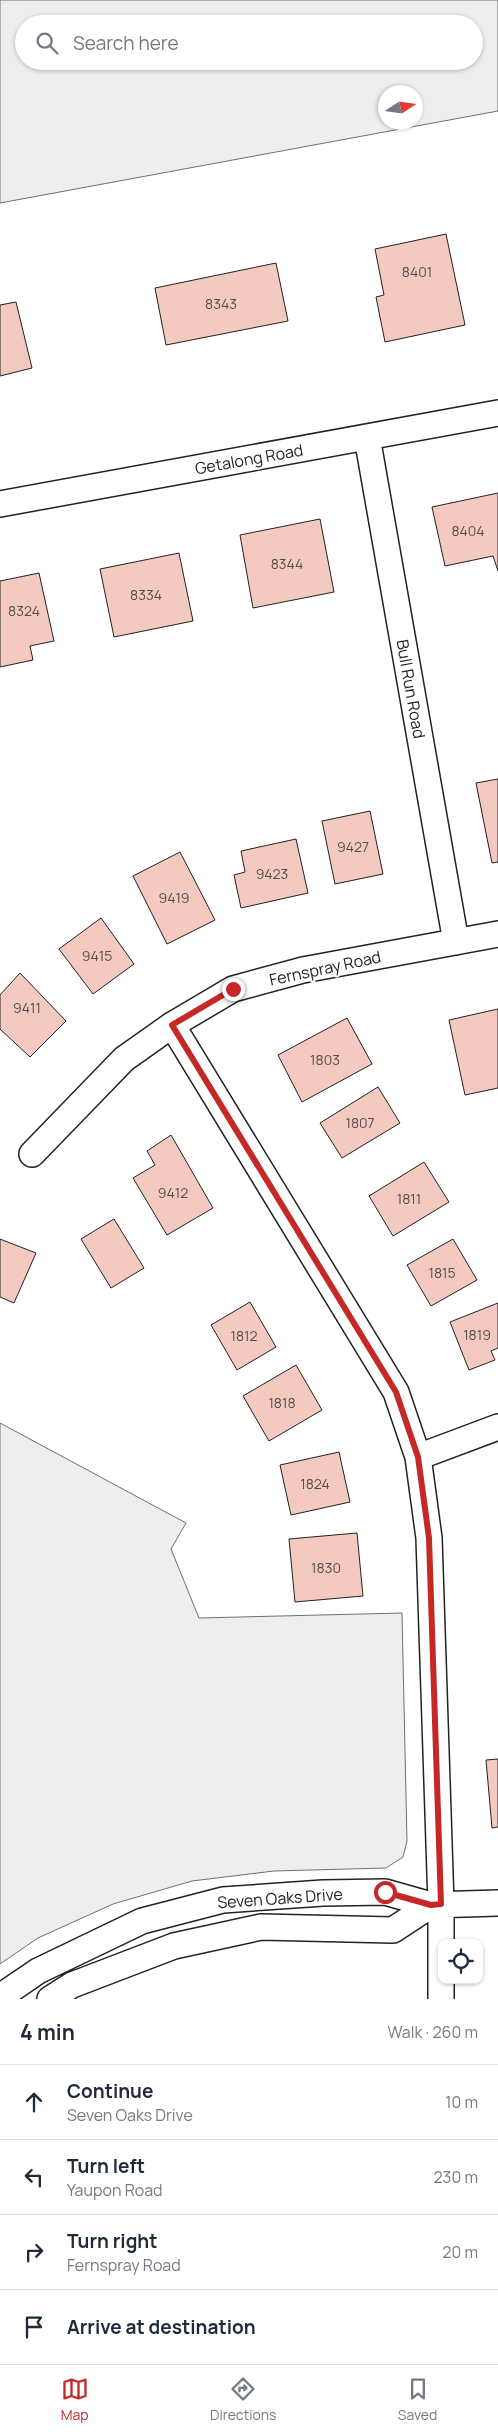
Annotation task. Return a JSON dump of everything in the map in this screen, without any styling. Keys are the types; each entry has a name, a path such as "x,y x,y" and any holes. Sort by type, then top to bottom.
{"street":[{"name":"Getalong Road","path":"0,504 498,413"},
{"name":"Bull Run Road","path":"367,437 456,942"},
{"name":"Fernspray Road","path":"32,1154 124,1059 172,1025 233,989 302,970 498,934"},
{"path":"172,1025 396,1392 418,1457 429,1538 436,1905 441,1999"},
{"path":"418,1457 498,1427"},
{"name":"Seven Oaks Drive","path":"0,1997 38,1971 142,1921 223,1900 323,1893 385,1892 436,1905 498,1903"},
{"name":"Seven Oaks Drive","path":"50,1999 72,1985 174,1946 261,1927 393,1930 436,1905"}],"shaded area":[{"path":"0,0 498,0 498,111 423,125 423,85 378,85 378,130 395,130 0,203"},
{"path":"0,1423 186,1523 171,1549 199,1618 402,1613 407,1841 403,1857 386,1868 274,1871 192,1881 113,1904 38,1938 0,1964"}],"building":[{"path":"446,234 465,325 385,342 376,297 384,295 375,249"},
{"path":"276,263 288,321 166,345 155,288"},
{"path":"16,302 32,368 0,376 0,305"},
{"path":"498,493 498,571 493,556 445,566 432,507"},
{"path":"320,519 334,592 253,608 240,535"},
{"path":"179,553 193,621 114,637 100,569"},
{"path":"39,573 54,641 30,646 33,660 0,667 0,581"},
{"path":"498,779 498,862 492,863 476,783"},
{"path":"370,811 383,874 335,884 322,821"},
{"path":"296,839 308,893 241,908 234,875 245,872 241,851"},
{"path":"180,852 215,920 167,944 133,876"},
{"path":"101,918 134,964 93,994 59,949"},
{"path":"20,973 66,1021 30,1057 0,1029 0,995"},
{"path":"498,1009 498,1088 465,1095 449,1020"},
{"path":"347,1018 372,1064 302,1102 278,1055"},
{"path":"378,1087 400,1123 342,1158 320,1123"},
{"path":"171,1135 213,1208 167,1235 133,1178 155,1165 147,1151"},
{"path":"424,1162 449,1202 393,1236 369,1196"},
{"path":"114,1219 144,1268 111,1288 81,1239"},
{"path":"0,1239 36,1253 14,1303 0,1297"},
{"path":"453,1239 477,1280 431,1306 407,1265"},
{"path":"250,1302 276,1347 237,1370 211,1325"},
{"path":"498,1303 498,1348 491,1351 495,1360 469,1370 450,1322"},
{"path":"296,1365 322,1410 269,1441 243,1396"},
{"path":"339,1452 350,1502 291,1515 280,1465"},
{"path":"357,1533 363,1596 295,1602 289,1539"},
{"path":"498,1759 498,1827 492,1828 486,1760"}],"route":[{"path":"233,989 172,1025 396,1392 418,1457 429,1538 441,1904 431,1905 385,1892"}]}
